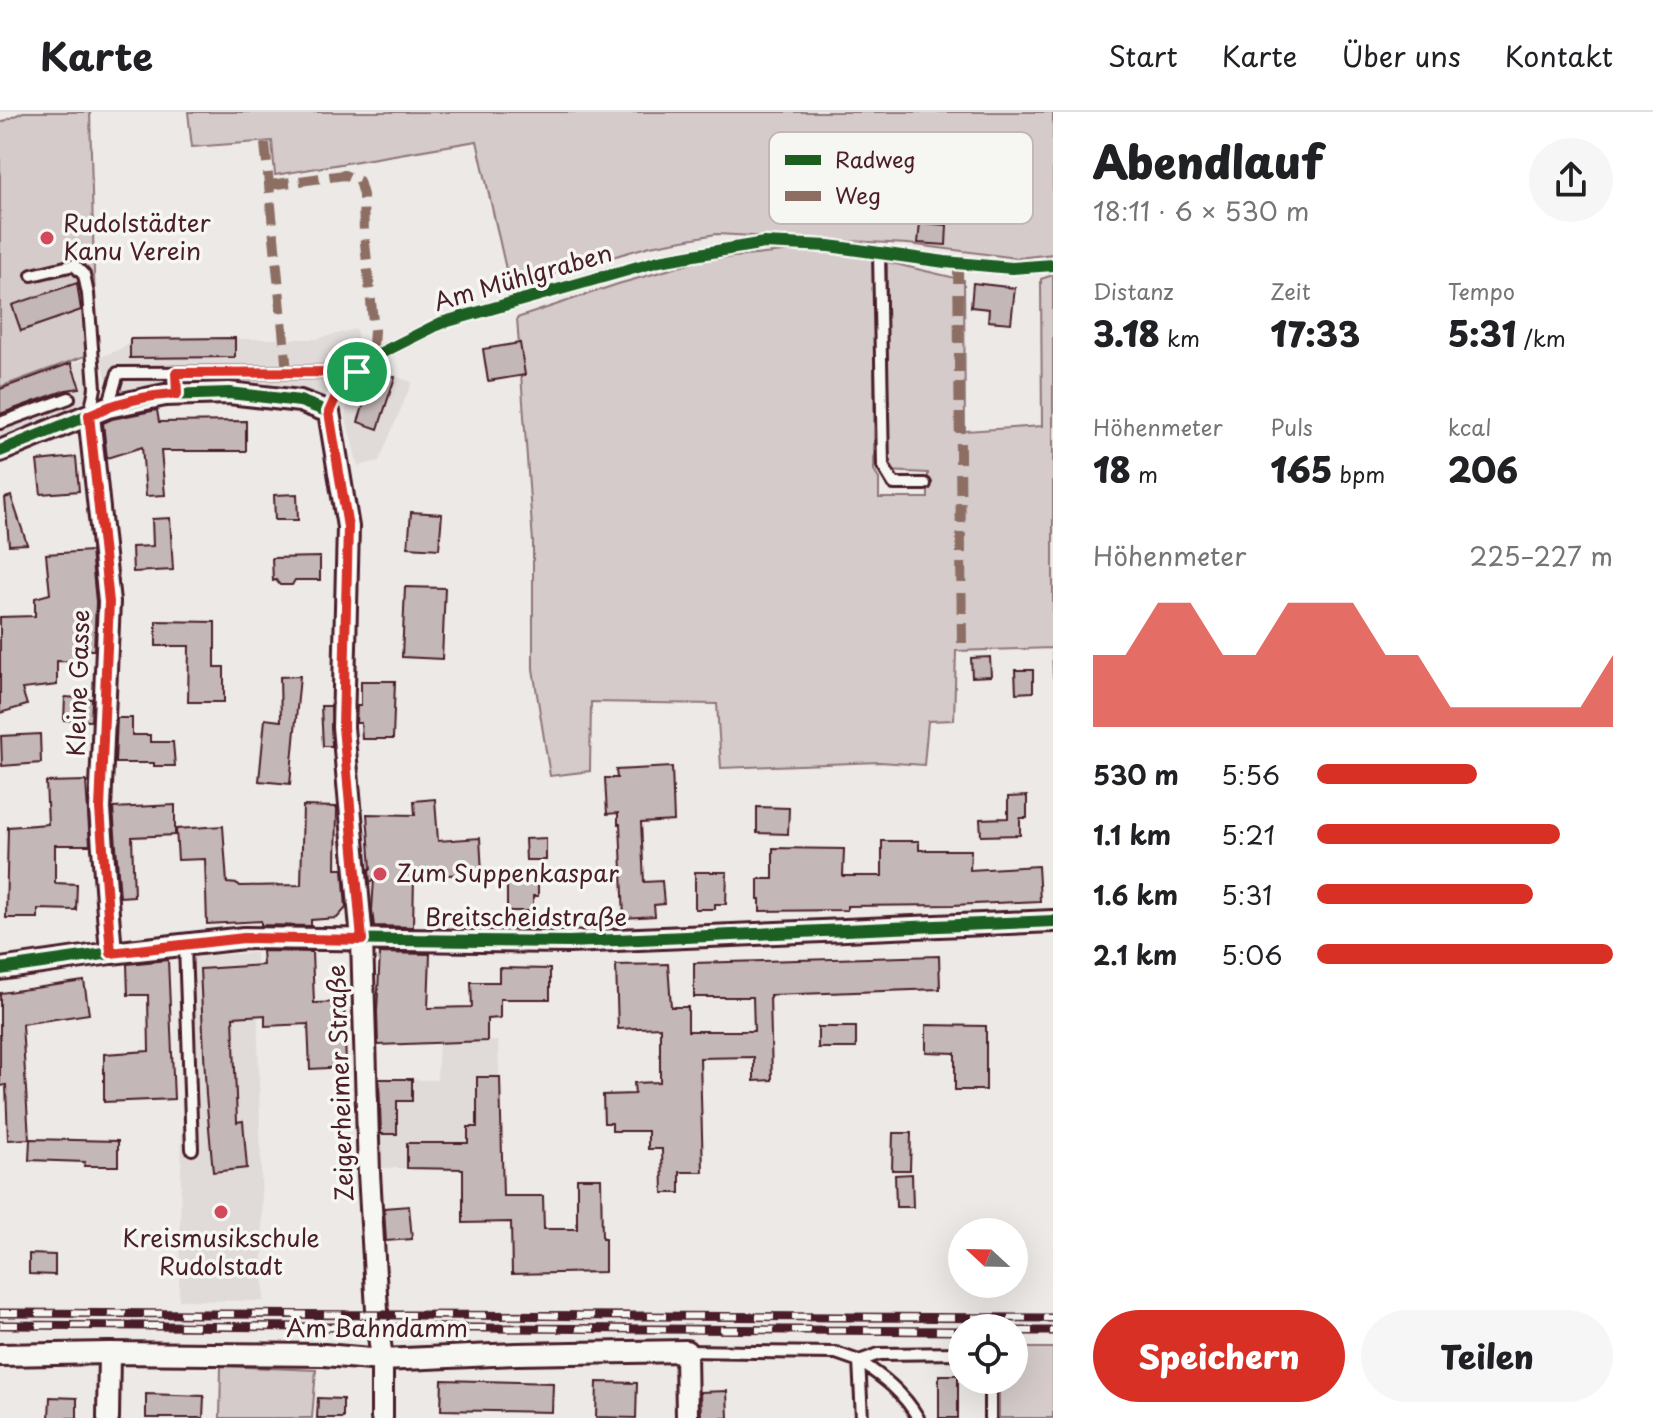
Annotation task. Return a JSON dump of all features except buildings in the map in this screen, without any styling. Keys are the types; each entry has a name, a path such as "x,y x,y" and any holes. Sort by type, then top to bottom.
{"street":[{"path":"0,451 99,411 165,395 249,395 300,401 329,412"},
{"name":"Kleine Gasse","path":"99,411 109,602 100,809 111,953"},
{"name":"Zeigerheimer Straße","path":"329,412 348,527 343,727 362,940 369,1173 382,1360 382,1418"},
{"name":"Breitscheidstraße","path":"0,969 244,938 569,942 1053,921"},
{"path":"686,1351 687,1418"},
{"name":"Am Bahndamm","path":"0,1355 324,1355 382,1360 686,1351"},
{"path":"108,1418 109,1353"}],"lane":[{"name":"Am Mühlgraben","path":"329,412 341,385 379,354 441,323 659,261 764,243 829,246 1012,268 1053,265"},
{"path":"879,253 883,466 894,484 925,484"},
{"path":"32,275 74,265 84,275 99,411"},
{"path":"249,372 249,395"},
{"path":"99,411 118,373 357,372"},
{"path":"176,373 177,394"},
{"path":"0,423 69,398"},
{"path":"185,945 192,1149"},
{"path":"686,1351 836,1353 859,1361 890,1382 918,1418"},
{"path":"859,1361 879,1354 948,1353"},
{"path":"859,1361 862,1418"},
{"path":"990,1394 990,1418"}],"shaded area":[{"name":"Rudolstädter Kanu Verein","path":"23,112 90,112 96,352 0,387 0,123"},
{"path":"188,112 1053,112 1053,254 1017,258 908,244 716,234 650,246 510,287 477,141 275,175 272,141 192,147"},
{"path":"795,251 870,256 875,261 874,471 879,479 879,498 928,498 928,473 887,471 887,262 964,280 965,431 1042,426 1041,279 1053,275 1053,678 1052,648 956,651 954,720 928,721 924,765 880,762 721,768 717,704 591,702 590,771 550,776 533,669 533,542 517,318 703,260"},
{"path":"356,329 360,361 322,396 286,391 119,399 110,392 101,357 125,347 130,339 317,339"},
{"path":"87,359 88,392 80,408 0,444 0,389"},
{"path":"371,368 412,382 379,461 358,466 345,414 350,394"},
{"name":"Kreismusikschule Rudolstadt","path":"256,953 264,1301 179,1300 182,1123 179,960"},
{"path":"498,1041 502,1168 378,1168 377,1079 437,1080 439,1043"},
{"path":"1028,1348 1053,1348 1053,1418 999,1418 999,1394 1028,1394"},
{"path":"221,1366 316,1370 312,1418 220,1418"}],"railway":[{"path":"0,1313 1053,1318"},
{"path":"0,1325 948,1331"},
{"path":"1028,1331 1053,1331"}],"marked path":[{"path":"265,143 287,372"},
{"path":"270,185 344,175 359,181 363,195 374,331 372,360"},
{"path":"958,263 962,646"}],"cycle path":[{"path":"0,451 108,407 165,395 229,393 300,401 329,412 341,385 379,354 441,323 659,261 764,243 829,246 1012,268 1053,265"},
{"path":"0,969 244,938 569,942 1053,921"}],"place":[{"name":"Rudolstädter Kanu Verein","path":"47,238"},
{"name":"Zum Suppenkaspar","path":"380,874"},
{"name":"Kreismusikschule Rudolstadt","path":"221,1212"}],"route":[{"path":"357,372 341,385 329,412 348,527 343,727 362,940 244,938 111,953 100,809 109,602 89,415 108,407 177,394 176,373 357,372"}]}
